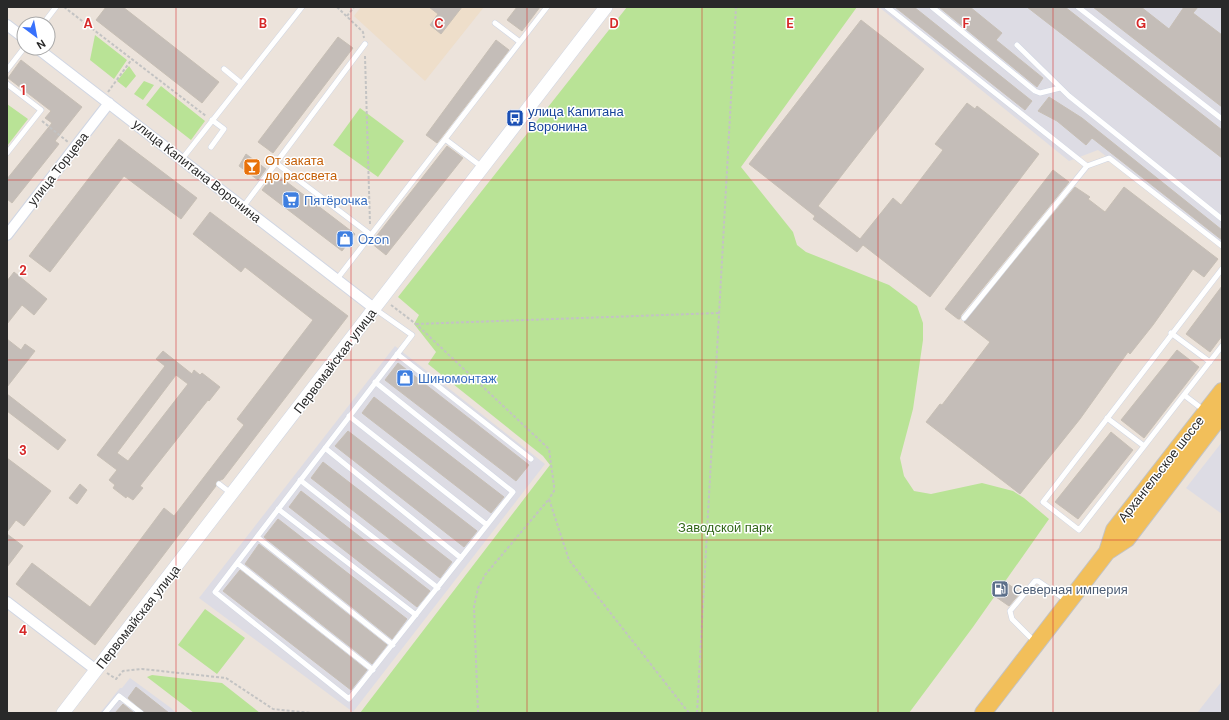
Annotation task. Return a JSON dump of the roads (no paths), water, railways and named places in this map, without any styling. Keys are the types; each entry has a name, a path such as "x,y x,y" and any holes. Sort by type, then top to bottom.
{"main road":[{"name":"Архангельское шоссе","path":"983,713 1107,552 1127,540 1215,416 1222,391"}],"street":[{"name":"Первомайская улица","path":"63,713 233,494 606,7"},
{"path":"7,25 16,32"},
{"name":"улица Капитана Воронина","path":"47,56 375,309"},
{"name":"улица Торцева","path":"7,235 109,103"},
{"path":"7,602 97,669"}],"lane":[{"path":"49,16 56,7"},
{"path":"182,159 302,7"},
{"path":"337,279 547,7"},
{"path":"887,7 1087,166"},
{"path":"932,7 1035,91 1040,93 1060,88"},
{"path":"1078,7 1222,118"},
{"path":"495,23 520,42"},
{"path":"243,206 365,44"},
{"path":"1017,45 1060,88 1222,219"},
{"path":"7,70 18,56"},
{"path":"224,69 241,83"},
{"path":"7,84 41,110 7,153"},
{"path":"211,147 224,129 212,120"},
{"path":"445,139 483,168"},
{"path":"964,318 1087,166 1108,158 1222,246"},
{"path":"276,163 371,235"},
{"path":"1222,269 1171,333 1043,502 1079,530 1222,346"},
{"path":"375,309 412,335 215,592 349,699 513,492 376,382"},
{"path":"1171,333 1210,362"},
{"path":"397,354 531,459"},
{"path":"1184,396 1215,416"},
{"path":"349,416 487,525"},
{"path":"1107,418 1144,446"},
{"path":"325,448 461,558"},
{"path":"300,480 438,588"},
{"path":"218,484 233,494"},
{"path":"278,509 416,615"},
{"path":"257,537 393,645"},
{"path":"237,563 373,670"},
{"path":"1036,644 1010,615 1010,611 1032,583 1038,581 1068,602"},
{"path":"105,713 119,696 141,713"}],"place":[{"name":"улица Капитана Воронина","path":"515,118"},
{"name":"От заката до рассвета","path":"252,167"},
{"name":"Пятёрочка","path":"291,200"},
{"name":"Ozon","path":"345,239"},
{"name":"Шиномонтаж","path":"405,378"},
{"name":"Северная империя","path":"1000,589"}],"park label":[{"name":"Заводской парк","path":"725,527"}]}
